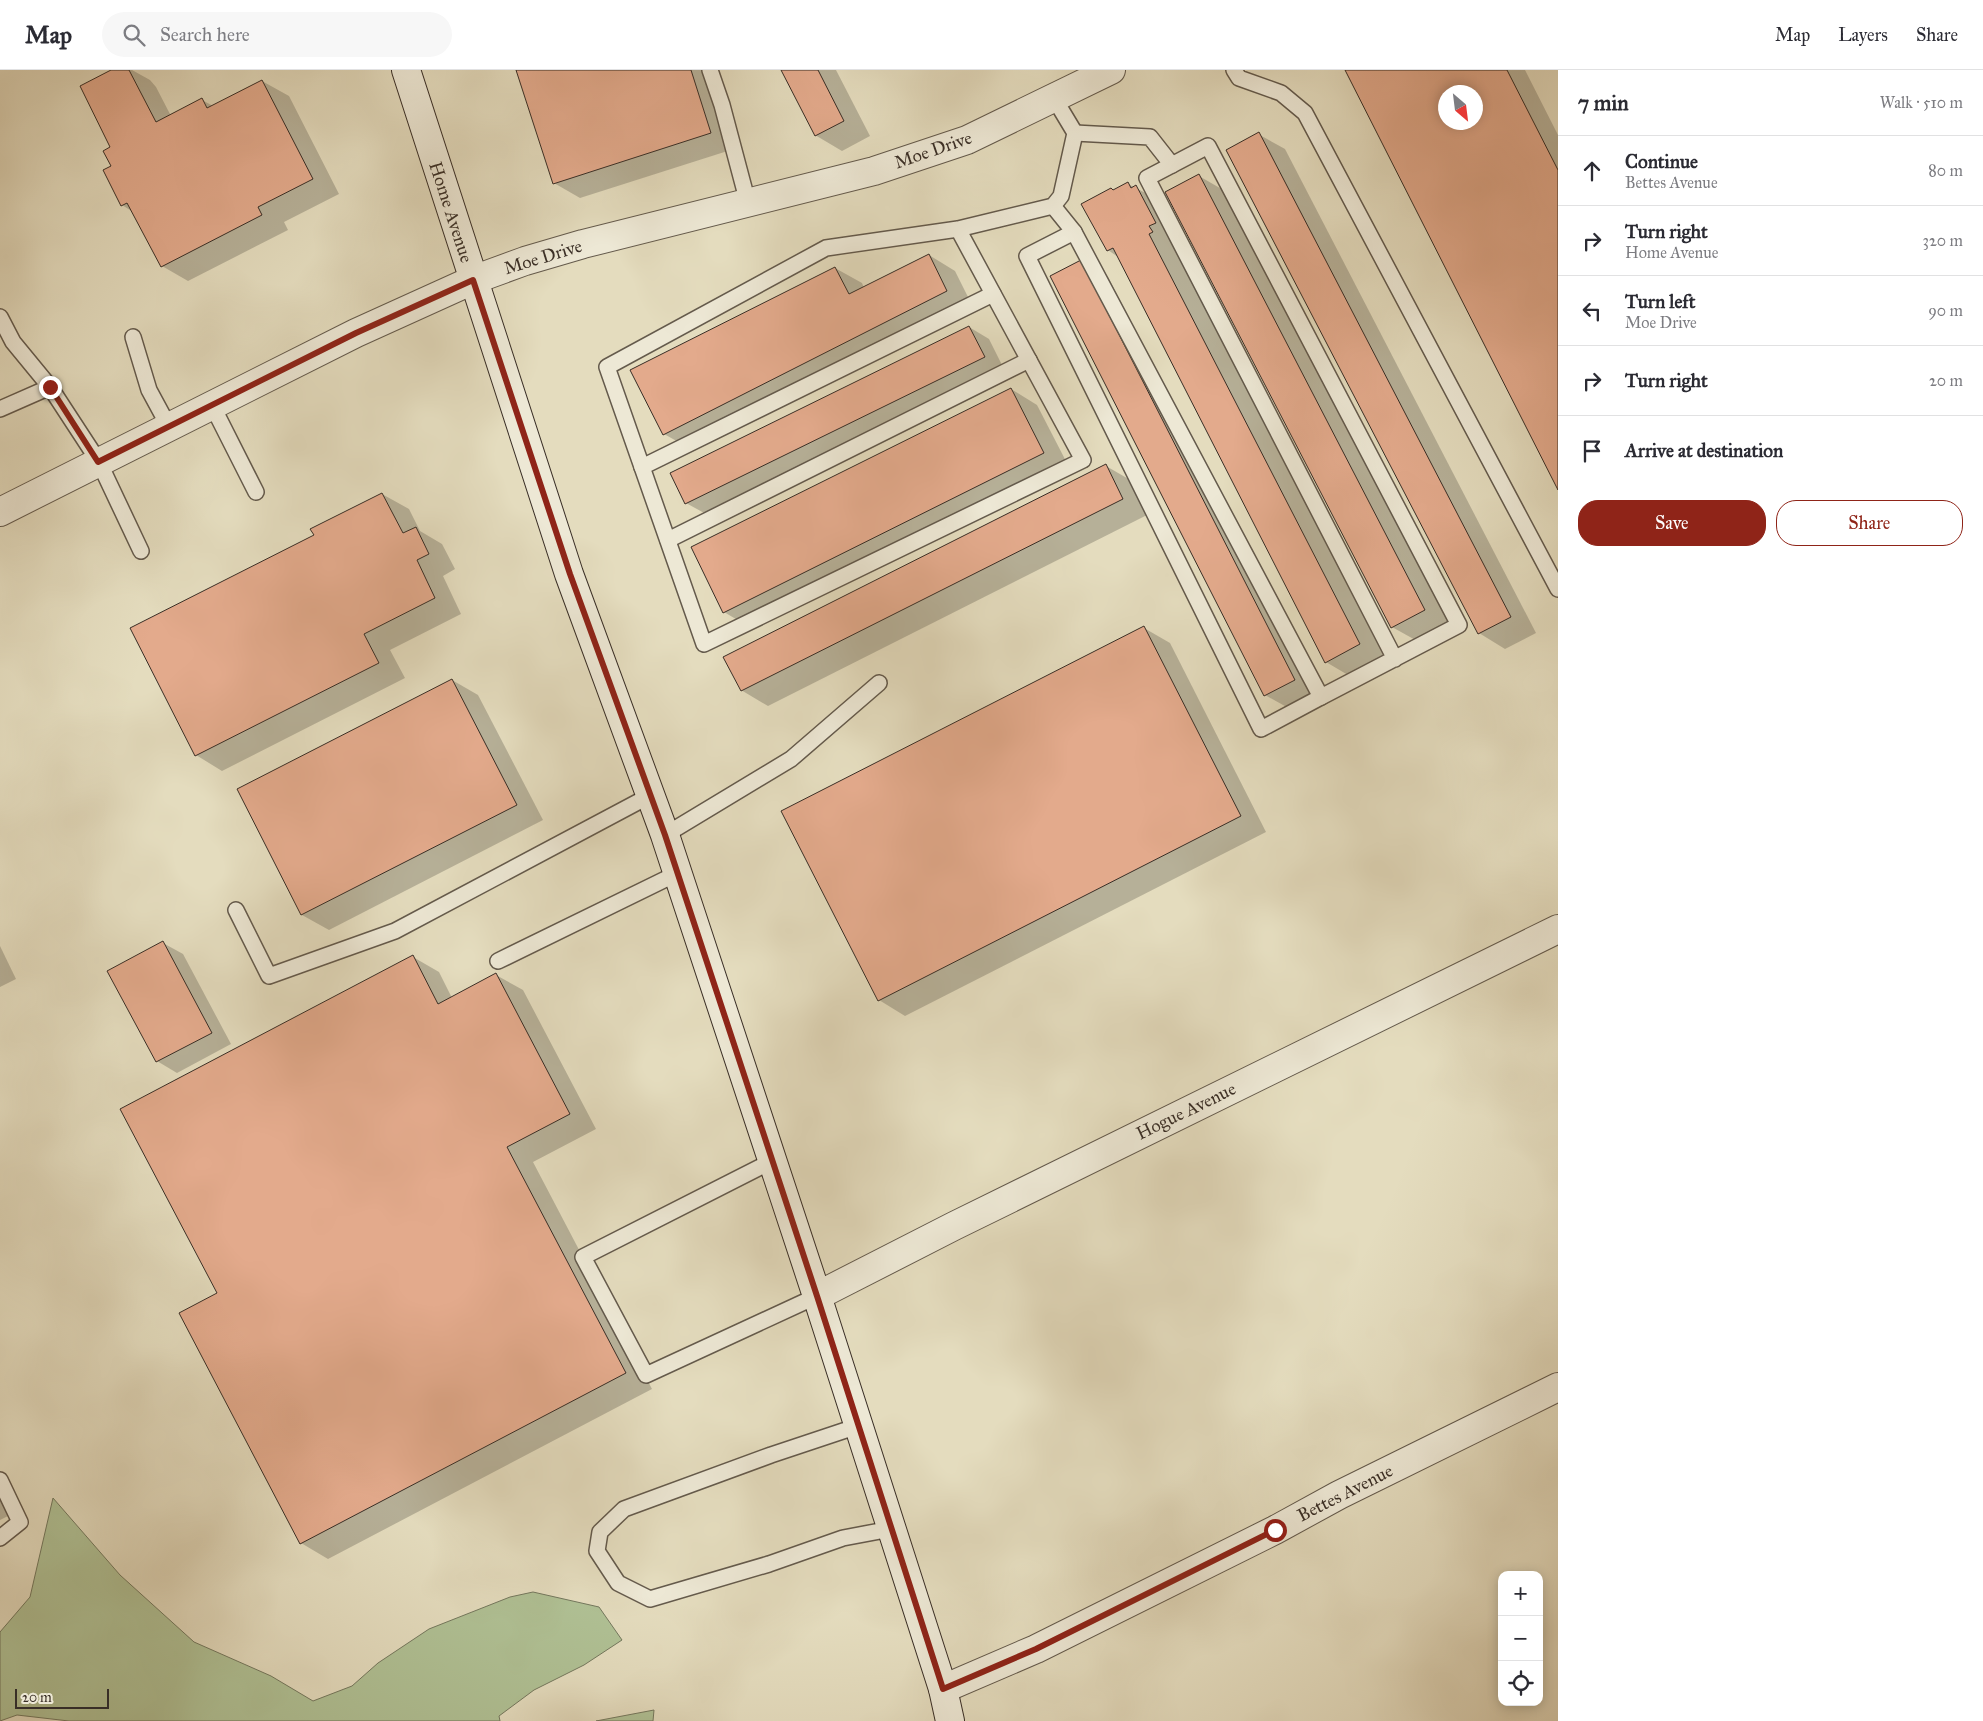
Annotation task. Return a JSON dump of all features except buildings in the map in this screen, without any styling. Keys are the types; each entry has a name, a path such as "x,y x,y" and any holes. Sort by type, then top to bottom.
{"street":[{"name":"Home Avenue","path":"406,70 570,574 678,873 817,1296 943,1689 950,1721"},
{"name":"Moe Drive","path":"0,512 356,333 473,280 526,261 584,244 874,171 967,140 1111,70"},
{"name":"Hogue Avenue","path":"817,1296 954,1226 1558,929"},
{"name":"Bettes Avenue","path":"943,1689 1036,1649 1275,1530 1339,1495 1558,1387"}],"lane":[{"path":"710,70 722,104 748,203"},
{"path":"1234,70 1239,78 1281,94 1305,113 1558,589"},
{"path":"958,229 1083,460 704,644 607,367 826,248 958,229 1053,206 1061,196 1075,133 1054,98"},
{"path":"1075,133 1150,137 1172,165"},
{"path":"1074,232 1027,256 1261,728 1395,659 1460,625 1208,146 1147,178 1395,659"},
{"path":"1053,206 1074,232 1321,697"},
{"path":"642,467 993,294"},
{"path":"0,317 13,342 50,387 98,462 141,551"},
{"path":"133,337 149,390 169,427"},
{"path":"668,540 1029,360"},
{"path":"0,408 50,387"},
{"path":"212,405 256,492"},
{"path":"665,835 790,759 878,684"},
{"path":"236,910 269,976 395,931 651,794"},
{"path":"498,961 678,873"},
{"path":"772,1161 583,1258 646,1375 817,1296"},
{"path":"858,1426 762,1458 624,1509 600,1532 598,1550 618,1583 650,1599 697,1586 843,1538 891,1529"},
{"path":"0,1480 20,1522 0,1538"}],"green space":[{"path":"53,1498 120,1575 194,1642 271,1676 313,1701 352,1686 378,1663 429,1629 510,1597 533,1592 599,1607 622,1640 584,1665 534,1690 499,1716 500,1721 69,1721 17,1715 0,1721 0,1632 30,1597"},
{"path":"654,1710 653,1721 596,1721"}],"route":[{"path":"50,387 98,462 356,333 473,280 570,574 665,835 817,1296 943,1689 1036,1649 1275,1530"}]}
